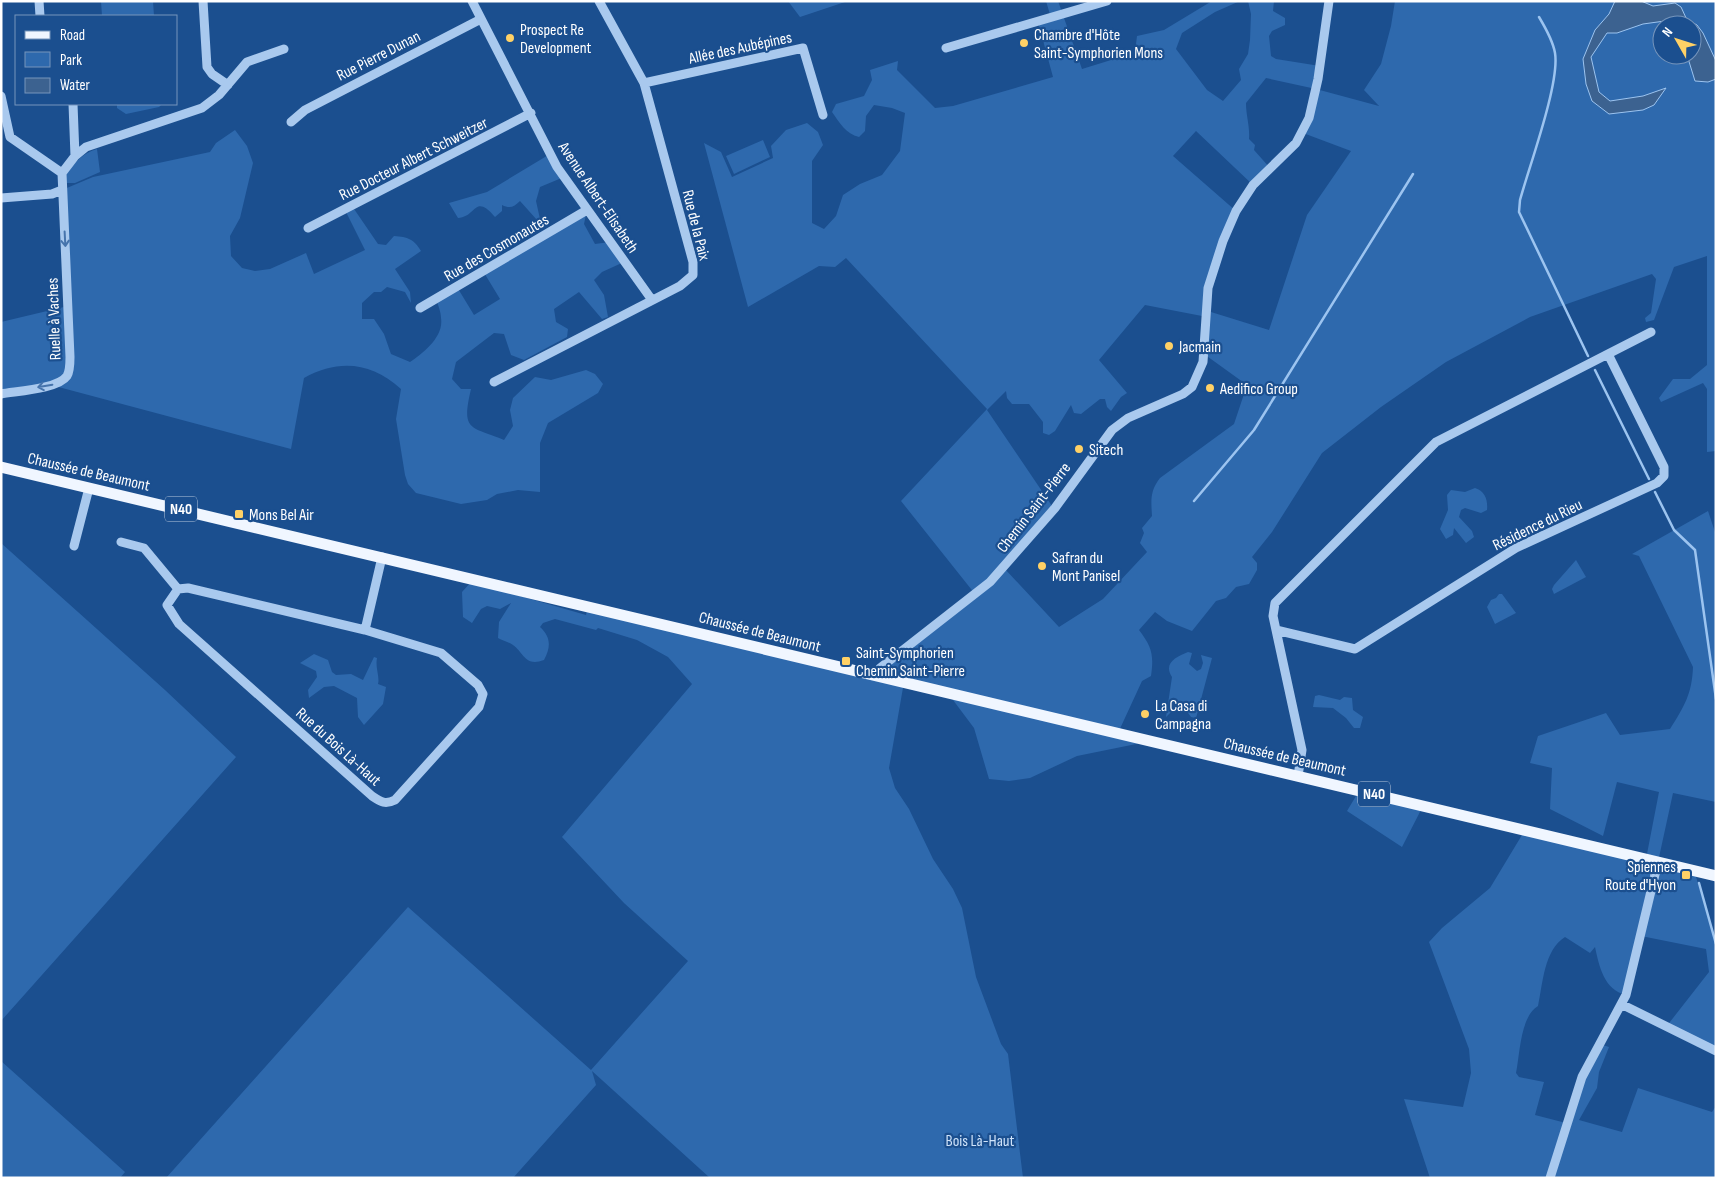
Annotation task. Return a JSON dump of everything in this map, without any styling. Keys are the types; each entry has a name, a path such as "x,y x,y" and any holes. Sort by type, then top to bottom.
{"main road":[{"name":"Chaussée de Beaumont","path":"1,467 1716,876"}],"street":[{"path":"39,1 40,15"},
{"path":"203,1 207,67 212,74 228,85"},
{"name":"Avenue Albert-Elisabeth","path":"472,1 531,113 556,167 652,300"},
{"name":"Rue de la Paix","path":"494,382 680,286 693,275 693,262 644,83 599,1"},
{"path":"946,48 1106,1"},
{"name":"Chemin Saint-Pierre","path":"875,675 880,668 990,582 1055,508 1112,430 1128,418 1183,394 1192,387 1203,362 1208,288 1223,241 1236,211 1252,184 1296,143 1309,118 1316,89 1329,1"},
{"name":"Rue Pierre Dunan","path":"291,122 305,110 481,19"},
{"name":"Allée des Aubépines","path":"644,83 803,48 823,115"},
{"path":"1,198 52,194 62,190 62,173 75,156 86,147 202,108 228,85 247,62 284,49"},
{"path":"1,96 10,137 62,173"},
{"path":"73,105 75,156"},
{"name":"Rue Docteur Albert Schweitzer","path":"308,228 531,113"},
{"name":"Ruelle à Vaches","path":"1,394 51,385 63,380 68,374 70,357 62,190"},
{"name":"Rue des Cosmonautes","path":"420,308 587,210"},
{"path":"1298,776 1302,750 1273,609 1280,596 1436,442 1651,332"},
{"name":"Résidence du Rieu","path":"1276,630 1355,649 1516,548 1657,483 1664,476 1664,467 1608,354"},
{"path":"74,546 89,488"},
{"path":"121,542 144,548 178,589"},
{"path":"365,630 382,557"},
{"name":"Rue du Bois Là-Haut","path":"188,588 365,630 441,653 478,685 483,694 479,707 395,800 385,804 372,796 179,624 167,605 178,589 188,588"},
{"path":"1550,1178 1582,1076 1596,1048 1622,1005 1634,970 1658,862"},
{"path":"1622,1005 1716,1051"}],"green space":[{"path":"101,1 153,1 154,15 102,15"},
{"path":"788,1 848,1 800,17"},
{"name":"Bois Là-Haut","path":"1046,1 1058,1 1082,69 1124,56 1138,49 1136,44 1137,36 1164,30 1212,1 1240,1 1215,12 1182,33 1176,49 1207,90 1223,101 1241,80 1239,69 1248,54 1251,14 1248,1 1274,1 1273,11 1285,18 1285,25 1272,31 1269,36 1271,56 1276,59 1320,66 1316,89 1379,106 1364,90 1381,64 1391,26 1395,1 1716,1 1716,451 1707,452 1707,389 1703,383 1661,402 1659,398 1673,379 1690,379 1707,365 1707,256 1674,267 1654,320 1646,322 1645,318 1651,313 1656,279 1652,274 1530,317 1446,362 1381,407 1322,453 1272,532 1252,557 1257,563 1257,570 1249,584 1236,587 1226,598 1216,601 1192,631 1167,621 1155,612 1139,630 1147,641 1151,652 1151,676 1142,681 1118,733 1151,741 1077,756 1030,778 1009,781 989,779 974,728 947,692 904,682 889,768 895,788 909,809 933,859 953,889 962,908 976,977 1001,1044 1008,1054 1023,1178 710,1178 592,1071 596,1085 513,1178 166,1178 408,907 591,1070 688,961 624,903 562,837 692,684 668,657 637,640 598,628 596,630 555,619 543,623 540,627 548,638 548,651 544,660 533,662 513,645 498,638 499,622 511,603 500,609 487,606 481,609 472,623 463,617 462,592 471,582 586,615 588,606 875,675 975,594 901,501 987,409 846,258 835,267 819,266 748,307 704,143 721,152 732,177 773,158 771,146 786,130 807,123 818,132 823,145 812,161 812,223 824,229 836,216 843,195 860,184 882,175 900,151 905,113 892,108 874,105 866,116 865,131 859,137 840,124 832,112 836,104 864,96 872,80 870,70 898,61 897,70 935,108 953,106 1053,77 1038,22 1051,18","holes":["1266,78 1316,89 1303,133 1351,151 1307,215 1269,330 1211,312 1213,267 1236,211 1173,156 1196,131 1253,185 1270,168 1254,150 1255,145 1249,139 1246,103","1145,305 1202,316 1204,354 1247,385 1234,424 1160,478 1154,487 1151,505 1152,516 1142,528 1144,533 1140,543 1147,552 1103,599 1059,627 1004,568 1052,506 987,410 1006,391 1007,398 1012,404 1029,404 1043,422 1043,433 1049,435 1055,431 1071,405 1074,413 1081,414 1100,399 1105,399 1107,407 1111,411 1121,397 1127,393 1099,360"]},
{"path":"117,105 161,105 126,114 117,108"},
{"path":"235,130 247,146 253,163 240,218 230,236 231,256 242,268 255,271 270,269 306,253 314,274 365,250 345,210 352,206 378,244 386,245 394,236 410,239 421,251 395,269 410,292 411,303 405,292 387,287 381,292 374,292 362,303 362,319 374,319 384,334 391,354 410,362 432,344 439,332 441,316 436,299 457,287 474,315 500,299 483,271 587,210 584,224 595,244 610,242 624,262 602,272 594,280 604,295 608,317 602,319 579,292 554,309 556,322 568,329 567,337 524,360 511,355 504,334 494,333 456,362 452,379 461,389 471,389 467,413 471,425 476,429 504,440 513,426 510,410 513,398 535,377 551,380 586,370 595,374 603,384 598,393 548,423 540,443 540,492 518,490 497,494 487,500 461,504 416,493 408,484 405,475 396,419 401,389 378,373 354,366 330,368 304,378 291,449 51,385 1,394 1,322 68,306 62,190 93,177 210,152 216,143"},
{"path":"763,140 770,157 734,174 726,156"},
{"path":"97,149 100,172 75,183 66,183 65,174 72,166 83,156"},
{"path":"550,154 564,177 540,187 536,201 540,219 537,220 520,201 512,207 502,205 502,211 495,217 488,210 479,207 464,217 458,218 449,203 487,192"},
{"path":"1475,488 1485,496 1487,510 1481,513 1465,508 1461,510 1459,517 1472,531 1474,537 1466,543 1454,528 1453,535 1446,539 1440,529 1448,510 1447,495 1451,490 1465,492"},
{"path":"1708,511 1716,535 1716,802 1673,793 1658,862 1694,870 1716,944 1716,1051 1666,1027 1709,972 1706,949 1641,936 1626,995 1612,988 1608,983 1598,962 1595,947 1590,953 1565,937 1558,943 1549,958 1543,977 1538,1006 1532,1011 1524,1027 1516,1073 1519,1077 1544,1082 1535,1115 1566,1123 1600,1044 1609,1047 1599,1072 1597,1088 1579,1120 1622,1132 1638,1088 1712,1112 1716,1106 1716,1178 1430,1178 1404,1099 1463,1107 1471,1073 1469,1049 1429,942 1442,928 1490,888 1525,830 1646,859 1659,792 1617,782 1603,836 1550,809 1552,768 1530,763 1538,736 1606,713 1620,735 1670,729 1686,700 1691,685 1693,667 1639,556 1632,554"},
{"path":"1,543 165,690 236,757 1,1021"},
{"path":"1576,560 1586,577 1554,594 1552,589 1554,585"},
{"path":"1502,594 1516,613 1495,624 1487,607 1491,600"},
{"path":"1188,652 1192,653 1189,664 1197,671 1201,669 1203,663 1201,655 1212,658 1196,718 1191,717 1186,710 1177,706 1166,717 1172,677 1169,668 1170,664 1175,658"},
{"path":"314,654 328,660 332,672 336,675 351,674 363,680 374,657 377,658 378,684 386,687 383,704 364,725 358,717 357,698 334,686 324,687 309,698 308,690 317,677 316,671 300,663"},
{"path":"1319,695 1340,700 1344,697 1352,698 1353,710 1363,717 1360,728 1354,728 1346,718 1333,708 1313,707 1315,696"},
{"path":"1359,791 1423,806 1402,847 1347,811"},
{"path":"1,1061 125,1172 120,1178 1,1178"}],"water":[{"path":"1615,1 1641,1 1653,6 1675,3 1681,7 1685,15 1652,15 1652,23 1617,33 1607,33 1591,57 1599,92 1610,101 1643,96 1666,88 1654,105 1643,110 1609,114 1592,101 1586,84 1583,59 1595,30 1609,14"},
{"path":"1702,32 1716,61 1716,79 1708,82 1695,81 1690,65 1702,65"}],"waterway":[{"path":"1539,17 1555,53 1555,67 1543,125 1520,200 1519,212 1588,356"},
{"path":"1194,501 1254,430 1413,174"},
{"path":"1595,370 1649,479"},
{"path":"1655,492 1674,530 1695,550 1716,699"},
{"path":"1699,883 1716,944"}],"place":[{"name":"Prospect Re Development","path":"510,38"},
{"name":"Chambre d'Hôte Saint-Symphorien Mons","path":"1024,43"},
{"name":"Jacmain","path":"1169,346"},
{"name":"Aedifico Group","path":"1210,388"},
{"name":"Sitech","path":"1079,449"},
{"name":"Mons Bel Air","path":"239,514"},
{"name":"Safran du Mont Panisel","path":"1042,566"},
{"name":"Saint-Symphorien Chemin Saint-Pierre","path":"846,661"},
{"name":"La Casa di Campagna","path":"1145,714"},
{"name":"Spiennes Route d'Hyon","path":"1686,875"}]}
